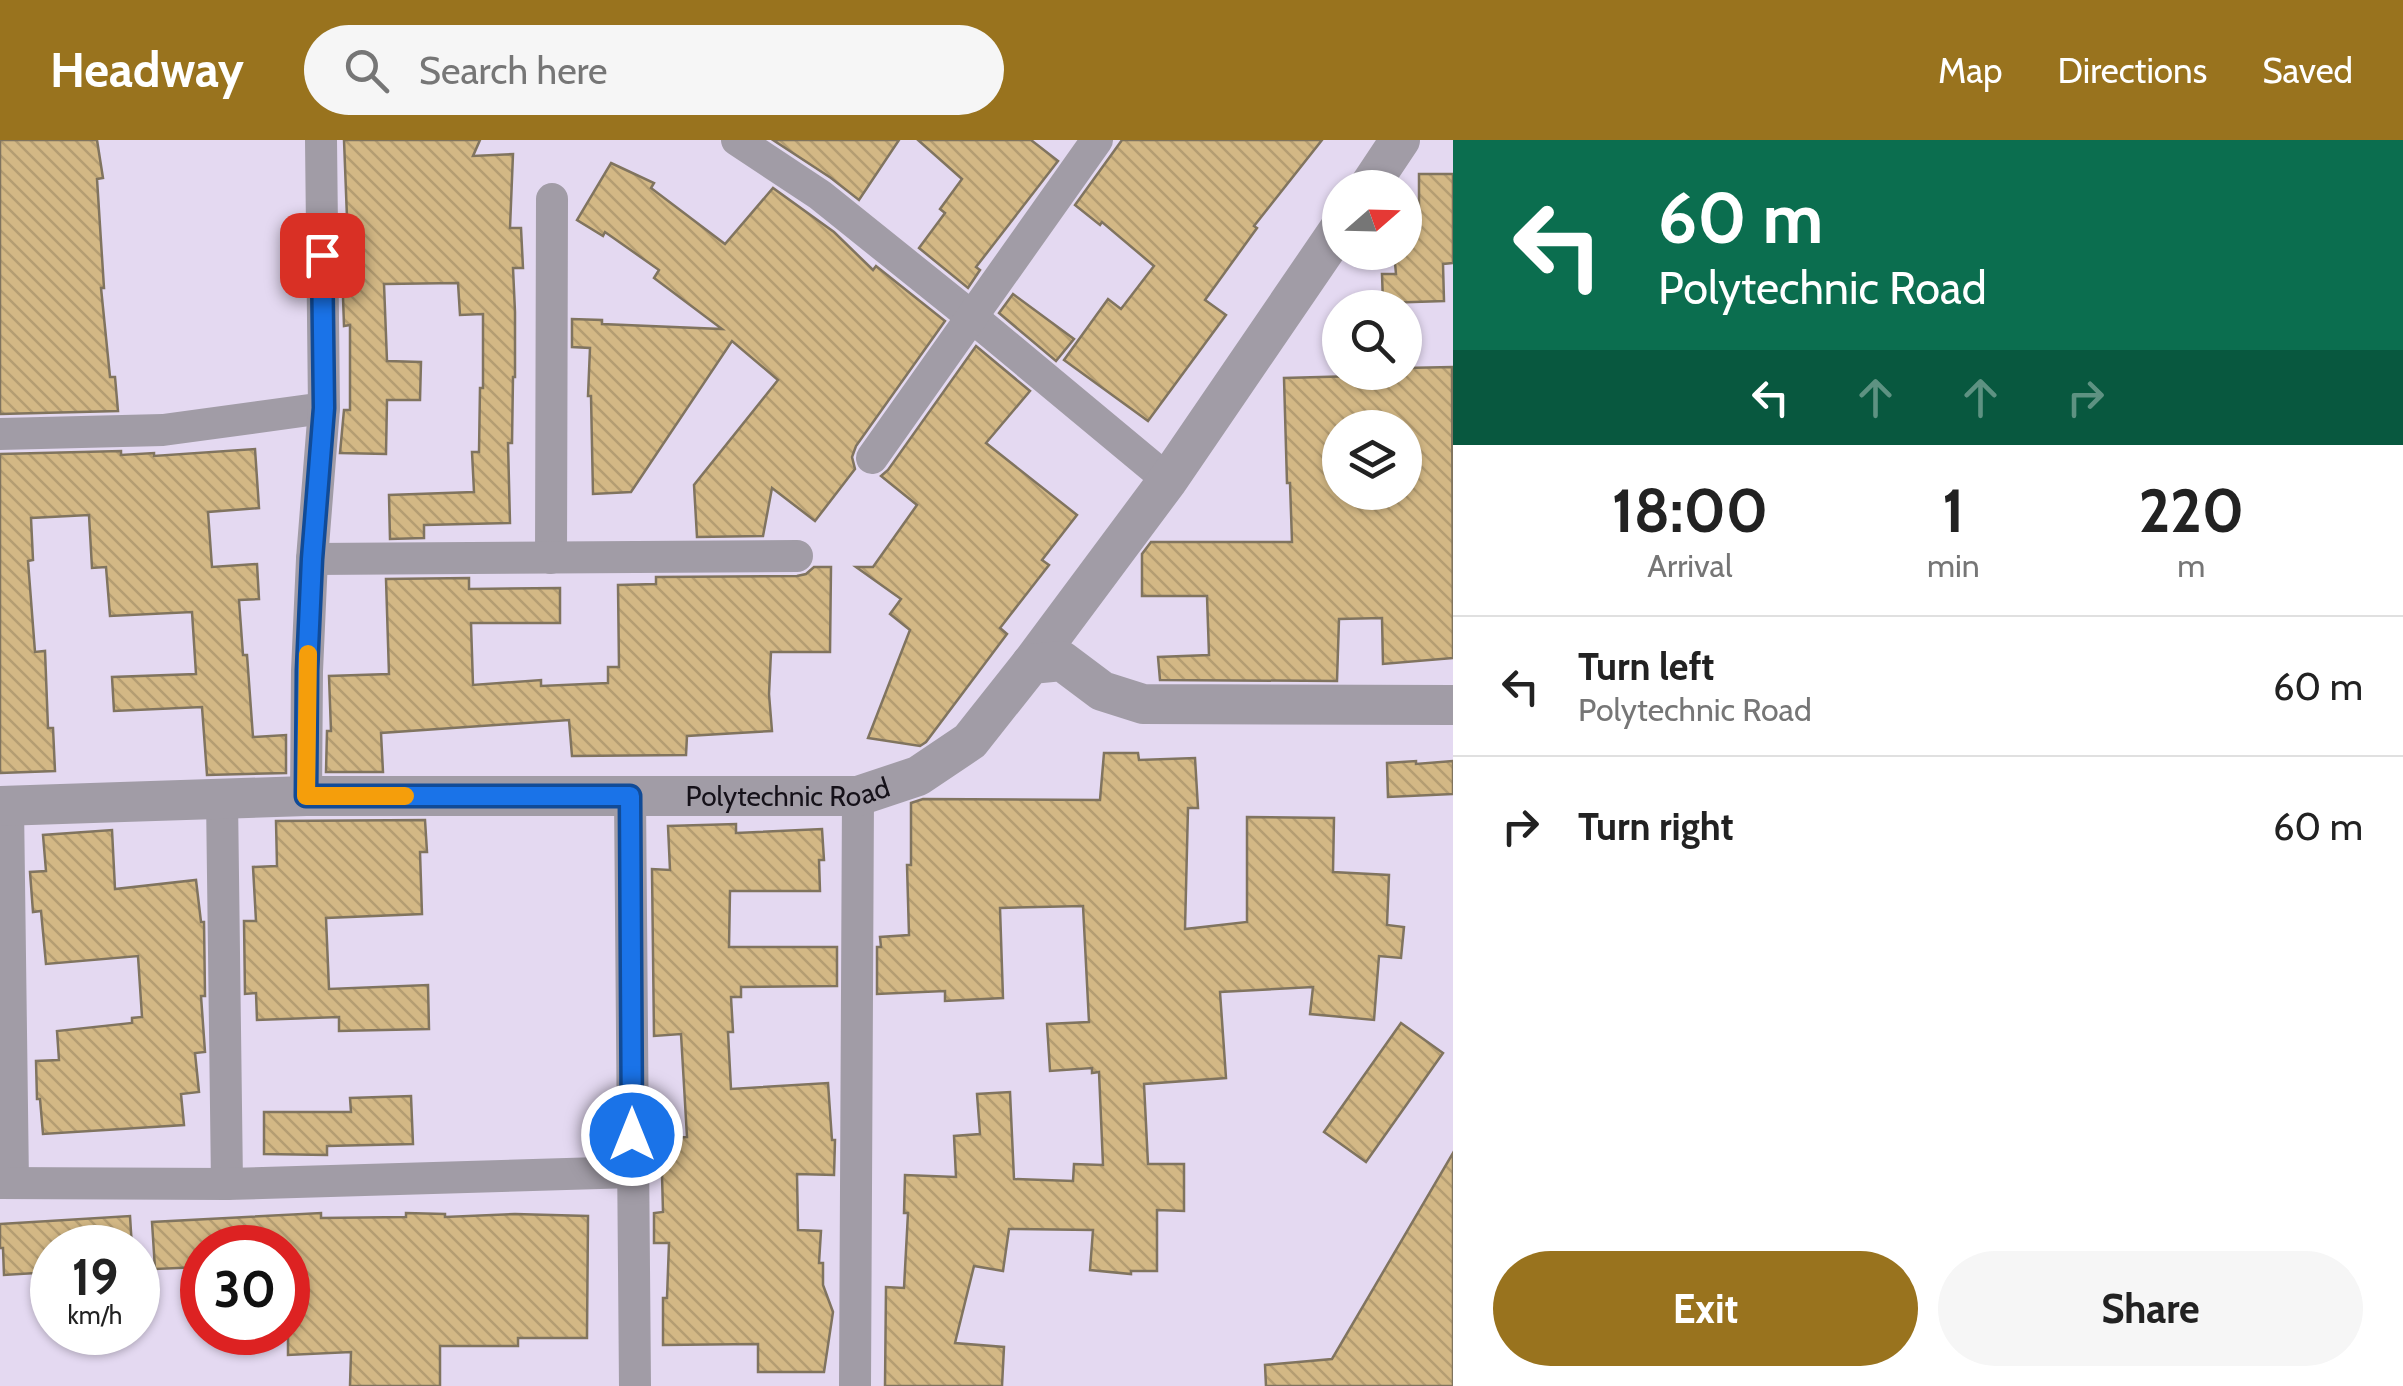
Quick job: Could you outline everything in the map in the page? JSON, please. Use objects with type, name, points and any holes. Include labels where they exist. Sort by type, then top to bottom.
[{"type":"street","points":[[306,796],[312,559],[324,408],[321,140]]},
{"type":"street","points":[[737,140],[820,195],[1168,480]]},
{"type":"street","points":[[872,458],[1097,140]]},
{"type":"street","points":[[1380,170],[1400,140]]},
{"type":"street","points":[[551,558],[552,198]]},
{"type":"street","name":"Polytechnic Road","points":[[4,806],[306,796],[858,796],[918,776],[970,740],[1031,664],[1168,480],[1322,254]]},
{"type":"street","points":[[0,434],[162,430],[324,408]]},
{"type":"street","points":[[312,559],[797,556]]},
{"type":"street","points":[[1031,664],[1062,661],[1102,691],[1143,704],[1453,705]]},
{"type":"street","points":[[630,796],[635,1386]]},
{"type":"street","points":[[856,1386],[858,796]]},
{"type":"street","points":[[222,798],[226,1184]]},
{"type":"street","points":[[4,806],[6,1184],[226,1184],[633,1172]]},
{"type":"building","points":[[0,140],[97,140],[103,178],[97,179],[101,288],[110,377],[115,377],[118,411],[0,414]]},
{"type":"building","points":[[344,140],[480,140],[473,156],[513,154],[510,228],[521,228],[523,268],[513,268],[515,377],[512,443],[508,443],[510,523],[424,525],[424,538],[390,539],[389,495],[474,492],[472,452],[479,452],[483,314],[460,315],[458,283],[384,284],[387,361],[421,362],[420,400],[387,400],[386,454],[340,453],[344,410],[350,410],[350,325],[344,326],[343,297],[347,293],[348,244]]},
{"type":"building","points":[[773,140],[899,140],[859,200]]},
{"type":"building","points":[[918,140],[1031,140],[1058,161],[976,267],[980,270],[968,288],[919,248],[945,213],[940,209],[962,179]]},
{"type":"building","points":[[1122,140],[1322,140],[1254,226],[1257,228],[1205,300],[1226,315],[1148,421],[1064,360],[1108,299],[1121,309],[1154,266],[1102,222],[1100,225],[1075,205]]},
{"type":"building","points":[[611,163],[654,183],[651,188],[725,244],[773,188],[834,232],[873,270],[876,266],[945,321],[856,446],[852,457],[855,469],[815,521],[772,488],[763,536],[697,537],[694,485],[778,380],[732,341],[631,492],[593,494],[590,348],[572,347],[572,319],[722,329],[654,278],[659,270],[605,232],[603,236],[577,220]]},
{"type":"building","points":[[1422,174],[1453,174],[1453,263],[1443,264],[1444,301],[1422,302],[1422,290],[1383,290],[1382,274],[1396,274],[1396,270],[1422,270]]},
{"type":"building","points":[[1013,294],[1074,339],[1056,361],[999,313]]},
{"type":"building","points":[[976,346],[1030,391],[986,443],[1077,515],[1042,560],[1049,565],[1000,628],[1007,634],[926,742],[920,746],[868,738],[910,630],[890,614],[901,599],[856,567],[873,567],[917,505],[881,476]]},
{"type":"building","points":[[1452,367],[1453,658],[1383,664],[1382,618],[1339,619],[1337,681],[1160,680],[1158,657],[1209,655],[1207,596],[1142,596],[1142,554],[1151,542],[1292,542],[1284,378],[1322,377],[1322,390],[1422,390],[1422,368]]},
{"type":"building","points":[[255,449],[259,508],[208,512],[212,567],[257,564],[259,599],[239,600],[253,737],[286,735],[286,773],[207,775],[202,707],[114,711],[112,677],[196,674],[192,612],[110,616],[106,567],[92,568],[89,515],[31,518],[33,560],[28,561],[35,652],[45,651],[48,728],[53,728],[55,771],[0,773],[0,454],[121,451],[121,455],[154,456]]},
{"type":"building","points":[[814,567],[831,567],[830,652],[771,652],[772,731],[687,736],[686,755],[572,756],[569,720],[381,733],[383,772],[326,772],[327,731],[331,731],[329,676],[389,674],[386,579],[469,578],[469,589],[560,588],[560,623],[471,623],[473,685],[541,680],[541,686],[608,683],[608,667],[619,667],[618,585],[656,584],[656,577],[797,576]]},
{"type":"building","points":[[1104,753],[1138,753],[1139,760],[1195,758],[1198,808],[1188,808],[1185,929],[1247,922],[1247,817],[1334,818],[1333,872],[1389,875],[1387,925],[1404,927],[1401,958],[1379,956],[1374,1020],[1310,1014],[1313,987],[1220,992],[1226,1078],[1144,1084],[1148,1164],[1184,1164],[1184,1211],[1157,1210],[1157,1271],[1131,1274],[1090,1270],[1093,1230],[1009,1229],[1003,1271],[974,1266],[955,1343],[1004,1347],[1002,1386],[885,1386],[886,1287],[904,1288],[908,1213],[904,1213],[905,1175],[956,1177],[954,1136],[980,1134],[977,1094],[1010,1092],[1014,1179],[1073,1181],[1074,1164],[1103,1165],[1099,1072],[1092,1073],[1092,1068],[1050,1071],[1047,1024],[1089,1022],[1083,906],[1000,908],[1003,998],[945,1001],[945,991],[877,994],[880,937],[909,935],[907,865],[911,865],[911,803],[923,799],[1100,800]]},
{"type":"building","points":[[1453,761],[1453,794],[1388,797],[1387,763]]},
{"type":"building","points":[[425,820],[427,852],[420,852],[422,914],[326,918],[329,989],[428,985],[429,1029],[339,1031],[339,1017],[257,1020],[256,993],[245,994],[244,921],[256,921],[253,867],[277,866],[276,821]]},
{"type":"building","points":[[736,824],[736,833],[822,829],[820,891],[730,891],[729,947],[837,947],[837,986],[741,987],[741,997],[731,997],[733,1032],[728,1032],[731,1089],[828,1083],[835,1140],[834,1175],[797,1174],[798,1230],[821,1231],[819,1263],[823,1263],[823,1285],[833,1312],[824,1372],[758,1372],[758,1344],[663,1345],[669,1243],[654,1243],[654,1213],[663,1212],[661,1138],[687,1137],[681,1034],[654,1036],[652,869],[670,870],[668,826]]},
{"type":"building","points":[[112,830],[115,889],[196,880],[204,922],[205,996],[201,996],[205,1052],[195,1053],[199,1092],[181,1094],[184,1125],[43,1134],[36,1061],[59,1060],[57,1031],[132,1023],[132,1018],[142,1017],[138,956],[46,964],[41,911],[33,912],[30,872],[46,871],[43,835]]},
{"type":"building","points":[[1401,1023],[1443,1053],[1366,1162],[1324,1132]]},
{"type":"building","points":[[411,1096],[413,1144],[327,1146],[327,1155],[264,1154],[264,1112],[351,1112],[350,1098]]},
{"type":"building","points":[[1453,1153],[1453,1386],[1266,1386],[1265,1365],[1332,1359]]},
{"type":"building","points":[[321,1213],[321,1218],[406,1217],[406,1213],[445,1217],[588,1216],[587,1338],[518,1338],[518,1346],[440,1346],[440,1386],[350,1386],[351,1352],[310,1354],[310,1225],[180,1225],[180,1268],[160,1269],[160,1225],[152,1222]]},
{"type":"building","points":[[130,1216],[131,1225],[30,1225],[30,1273],[4,1275],[0,1224]]},
{"type":"slow traffic","points":[[308,654],[306,796],[405,796]]},
{"type":"route","points":[[322,255],[324,408],[312,559],[306,796],[630,796],[632,1135]]}]
